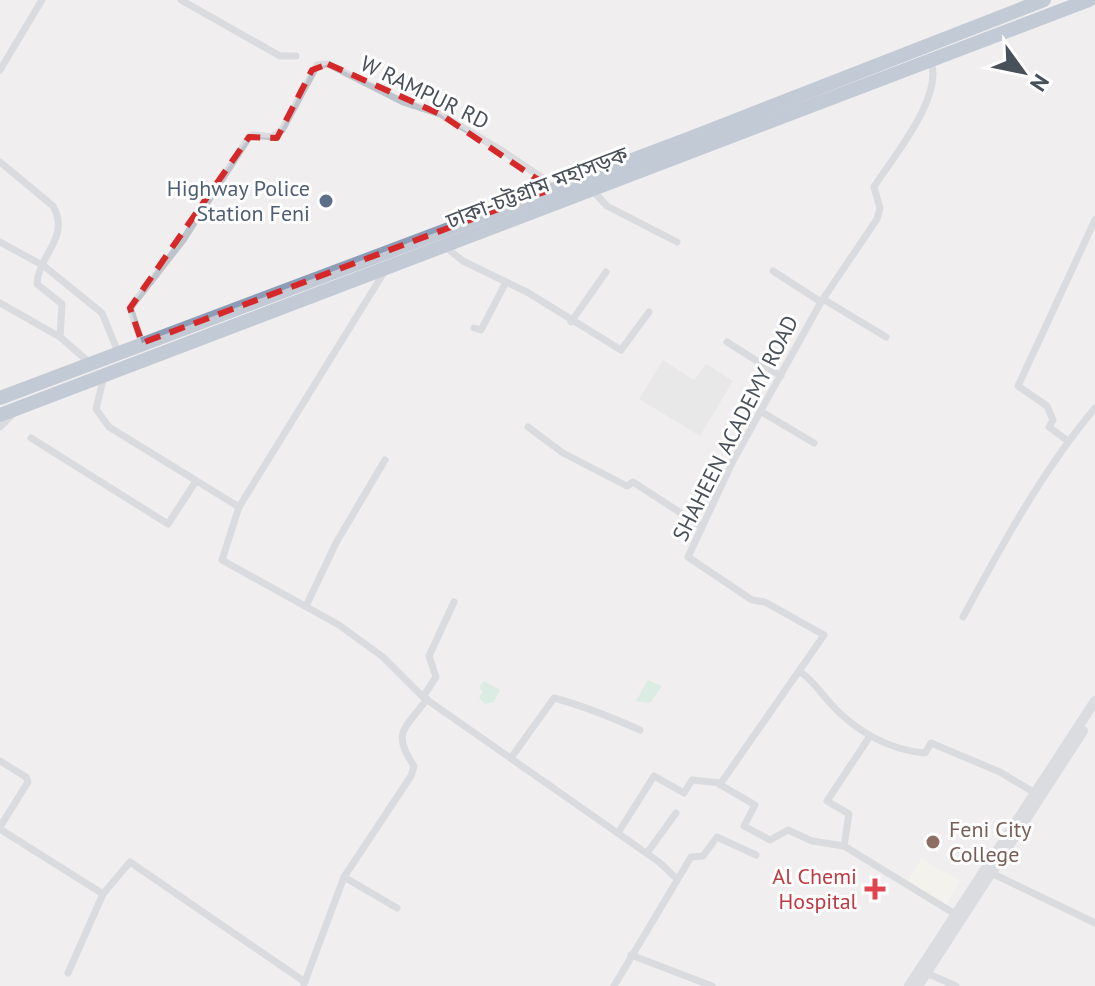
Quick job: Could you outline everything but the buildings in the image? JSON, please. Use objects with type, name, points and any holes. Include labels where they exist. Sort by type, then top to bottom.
[{"type":"highway","name":"ঢাকা-চট্টগ্রাম মহাসড়ক","points":[[0,415],[387,267],[440,239],[552,189],[1044,0]]},
{"type":"highway","name":"ঢাকা-চট্টগ্রাম মহাসড়ক","points":[[0,398],[142,343],[440,239],[592,190],[1089,0]]},
{"type":"main road","points":[[918,986],[922,971],[955,914],[989,872],[1035,793],[1095,701]]},
{"type":"main road","points":[[909,986],[1095,713]]},
{"type":"street","points":[[0,70],[42,0]]},
{"type":"street","points":[[181,0],[280,56],[296,56]]},
{"type":"street","name":"SHAHEEN ACADEMY ROAD","points":[[719,784],[824,633],[765,602],[752,600],[691,560],[689,554],[760,411],[822,301],[877,219],[880,208],[874,187],[930,98],[934,72],[930,60]]},
{"type":"street","name":"W RAMPUR RD","points":[[142,343],[130,308],[183,240],[249,137],[272,137],[282,130],[317,65],[328,64],[403,102],[440,114],[501,150],[544,179],[552,189]]},
{"type":"street","points":[[0,162],[53,206],[58,216],[55,242],[37,284],[62,304],[60,337]]},
{"type":"street","points":[[592,190],[601,203],[677,242]]},
{"type":"street","points":[[1068,441],[1049,427],[1053,420],[1047,406],[1018,386],[1094,224]]},
{"type":"street","points":[[440,239],[463,261],[506,282],[621,350],[649,312]]},
{"type":"street","points":[[0,242],[44,266],[102,313],[118,352]]},
{"type":"street","points":[[387,267],[239,507],[222,560],[307,604],[383,657],[425,698],[647,853],[676,878]]},
{"type":"street","points":[[773,271],[886,337]]},
{"type":"street","points":[[571,322],[606,272]]},
{"type":"street","points":[[474,328],[481,330],[506,282]]},
{"type":"street","points":[[0,303],[60,337],[91,364]]},
{"type":"street","points":[[727,342],[781,376]]},
{"type":"street","points":[[104,374],[96,397],[99,418],[125,438],[239,507]]},
{"type":"street","points":[[963,617],[1021,514],[1068,441],[1095,408]]},
{"type":"street","points":[[0,427],[18,409]]},
{"type":"street","points":[[760,411],[814,443]]},
{"type":"street","points":[[528,427],[563,453],[627,486],[633,482],[701,526]]},
{"type":"street","points":[[31,438],[168,524],[196,481]]},
{"type":"street","points":[[307,604],[336,543],[385,460]]},
{"type":"street","points":[[68,973],[103,894],[121,868],[133,863],[304,984],[344,877],[411,776],[414,766],[400,745],[401,735],[436,677],[429,662],[433,641],[454,602]]},
{"type":"street","points":[[799,671],[843,716],[870,736],[915,752],[925,753],[931,743],[1000,772],[1035,793]]},
{"type":"street","points":[[511,758],[554,698],[575,707],[590,707],[640,730]]},
{"type":"street","points":[[844,846],[849,814],[827,801],[870,736]]},
{"type":"street","points":[[0,761],[26,777],[28,782],[0,828],[103,894]]},
{"type":"street","points":[[618,833],[654,776],[684,793],[695,779],[719,784],[755,805],[744,826],[770,840],[788,830],[812,841],[844,846],[955,914]]},
{"type":"street","points":[[647,853],[676,813]]},
{"type":"street","points":[[614,986],[691,857],[703,856],[717,837],[756,855]]},
{"type":"street","points":[[989,872],[1095,923]]},
{"type":"street","points":[[344,877],[397,908]]},
{"type":"street","points":[[631,955],[712,986]]},
{"type":"street","points":[[922,971],[956,986]]},
{"type":"highlighted area","points":[[328,64],[440,114],[552,189],[142,343],[130,308],[249,137],[277,138],[312,70]]},
{"type":"shaded area","points":[[663,360],[694,380],[706,364],[733,381],[700,436],[639,399]]},
{"type":"shaded area","points":[[921,859],[960,881],[946,905],[907,883]]},
{"type":"green space","points":[[648,680],[662,686],[650,703],[636,701]]},
{"type":"green space","points":[[484,681],[500,690],[494,702],[485,704],[479,698],[483,692],[479,687]]},
{"type":"place","name":"Highway Police Station Feni","points":[[326,201]]},
{"type":"place","name":"Feni City College","points":[[933,842]]},
{"type":"place","name":"Al Chemi Hospital","points":[[875,889]]}]
